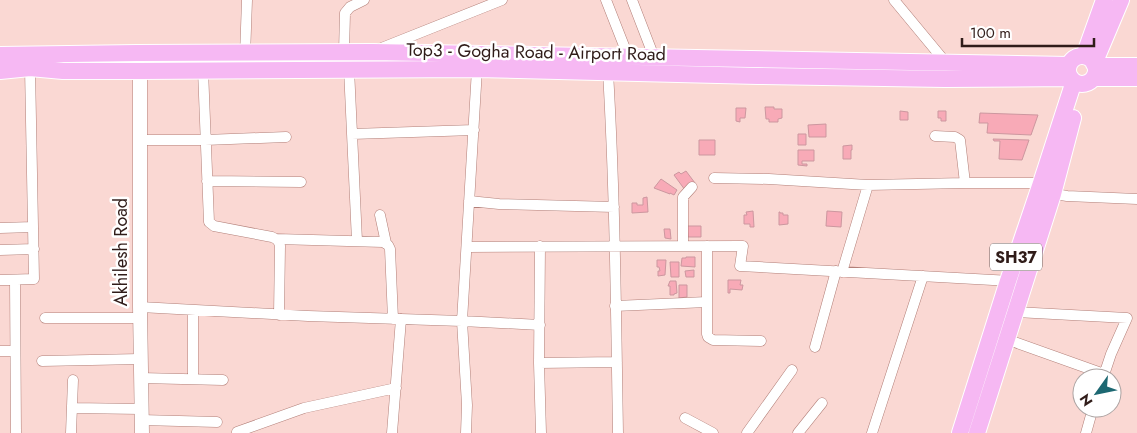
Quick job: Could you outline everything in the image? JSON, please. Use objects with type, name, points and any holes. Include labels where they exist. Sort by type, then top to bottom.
[{"type":"main road","name":"SH37","points":[[960,433],[1008,281],[1044,189],[1083,72],[1104,0]]},
{"type":"main road","name":"SH37","points":[[1083,72],[1121,0]]},
{"type":"main road","name":"Top3 - Gogha Road - Airport Road","points":[[0,55],[372,52],[628,56],[946,62],[1083,72]]},
{"type":"main road","name":"Top3 - Gogha Road - Airport Road","points":[[0,71],[30,68],[140,71],[477,68],[951,79],[1083,72],[1137,66]]},
{"type":"main road","points":[[1083,72],[1137,78]]},
{"type":"main road","name":"SH37","points":[[977,433],[1025,282],[1044,189]]},
{"type":"street","points":[[244,70],[247,0]]},
{"type":"street","points":[[344,52],[345,13],[350,7],[364,0]]},
{"type":"street","points":[[372,52],[502,0]]},
{"type":"street","points":[[606,0],[628,56]]},
{"type":"street","points":[[632,0],[654,57]]},
{"type":"street","points":[[894,0],[946,62],[951,79]]},
{"type":"street","points":[[0,280],[34,279],[30,68]]},
{"type":"street","points":[[466,433],[467,405],[462,321],[477,68]]},
{"type":"street","points":[[203,70],[208,218],[211,224],[277,239],[386,243]]},
{"type":"street","points":[[349,70],[357,241]]},
{"type":"street","name":"Akhilesh Road","points":[[140,71],[141,421]]},
{"type":"street","points":[[608,72],[616,246],[615,306],[618,433]]},
{"type":"street","points":[[352,134],[474,130]]},
{"type":"street","points":[[935,136],[955,137],[960,140],[965,183]]},
{"type":"street","points":[[140,140],[286,137]]},
{"type":"street","points":[[714,178],[769,178],[868,185],[965,183],[1044,189],[1067,196],[1137,199]]},
{"type":"street","points":[[207,181],[301,182]]},
{"type":"street","points":[[815,347],[868,185]]},
{"type":"street","points":[[684,246],[683,197],[692,187]]},
{"type":"street","points":[[469,201],[499,204],[614,207]]},
{"type":"street","points":[[380,215],[386,243],[390,249],[397,319],[396,388],[392,433]]},
{"type":"street","points":[[0,228],[33,226]]},
{"type":"street","points":[[277,239],[280,242],[279,315]]},
{"type":"street","points":[[540,246],[539,363],[541,433]]},
{"type":"street","points":[[707,246],[707,334],[710,339],[761,341]]},
{"type":"street","points":[[467,247],[743,246],[740,266],[1025,282]]},
{"type":"street","points":[[0,250],[34,249]]},
{"type":"street","points":[[872,433],[923,276]]},
{"type":"street","points":[[14,280],[16,433]]},
{"type":"street","points":[[615,306],[707,302]]},
{"type":"street","points":[[193,310],[193,380]]},
{"type":"street","points":[[45,318],[193,310],[540,325]]},
{"type":"street","points":[[1015,312],[1132,318],[1110,354],[1106,368]]},
{"type":"street","points":[[1006,339],[1083,368]]},
{"type":"street","points":[[0,352],[15,351]]},
{"type":"street","points":[[42,361],[140,359]]},
{"type":"street","points":[[539,363],[617,362]]},
{"type":"street","points":[[747,433],[792,370]]},
{"type":"street","points":[[141,378],[223,380]]},
{"type":"street","points":[[71,433],[73,380]]},
{"type":"street","points":[[237,432],[304,408],[396,388]]},
{"type":"street","points":[[798,433],[822,403]]},
{"type":"street","points":[[72,408],[141,421],[217,422]]},
{"type":"street","points":[[685,418],[713,433]]},
{"type":"street","points":[[1086,433],[1091,418]]},
{"type":"building","points":[[765,107],[782,109],[782,118],[778,119],[778,122],[769,122],[769,119],[766,119]]},
{"type":"building","points":[[736,108],[746,108],[745,118],[740,118],[740,122],[736,121]]},
{"type":"building","points":[[900,111],[908,112],[908,120],[900,120]]},
{"type":"building","points":[[938,111],[946,111],[946,121],[941,121],[941,118],[938,118]]},
{"type":"building","points":[[980,113],[1038,115],[1031,135],[987,133],[988,123],[979,123]]},
{"type":"building","points":[[826,124],[826,137],[809,137],[808,125]]},
{"type":"building","points":[[798,134],[806,134],[806,145],[798,145]]},
{"type":"building","points":[[993,139],[1029,140],[1022,160],[999,159],[1000,141],[994,141]]},
{"type":"building","points":[[699,140],[715,140],[715,155],[699,155]]},
{"type":"building","points":[[852,145],[851,159],[843,159],[843,146]]},
{"type":"building","points":[[798,150],[814,150],[814,161],[802,161],[802,164],[807,164],[807,166],[798,165]]},
{"type":"building","points":[[686,171],[695,183],[685,190],[674,175]]},
{"type":"building","points":[[661,179],[677,190],[674,195],[654,188]]},
{"type":"building","points":[[647,197],[648,212],[632,213],[632,203],[643,205],[643,198]]},
{"type":"building","points":[[753,211],[754,227],[750,227],[750,224],[744,224],[744,215],[747,215],[746,212]]},
{"type":"building","points":[[827,211],[842,212],[841,227],[826,226]]},
{"type":"building","points":[[779,212],[783,213],[783,215],[788,215],[788,224],[779,225]]},
{"type":"building","points":[[687,226],[701,226],[701,237],[688,237]]},
{"type":"building","points":[[664,229],[670,229],[671,239],[665,238]]},
{"type":"building","points":[[695,257],[695,267],[681,266],[682,258]]},
{"type":"building","points":[[657,260],[666,260],[665,275],[658,276],[658,271],[660,271],[659,267],[657,267]]},
{"type":"building","points":[[670,262],[679,262],[679,277],[671,277]]},
{"type":"building","points":[[694,270],[694,277],[686,277],[685,271]]},
{"type":"building","points":[[728,280],[741,280],[742,290],[730,289],[730,293],[728,293]]},
{"type":"building","points":[[670,281],[676,281],[677,293],[674,295],[670,295],[670,286],[668,286]]},
{"type":"building","points":[[679,285],[687,285],[687,297],[679,298]]}]
